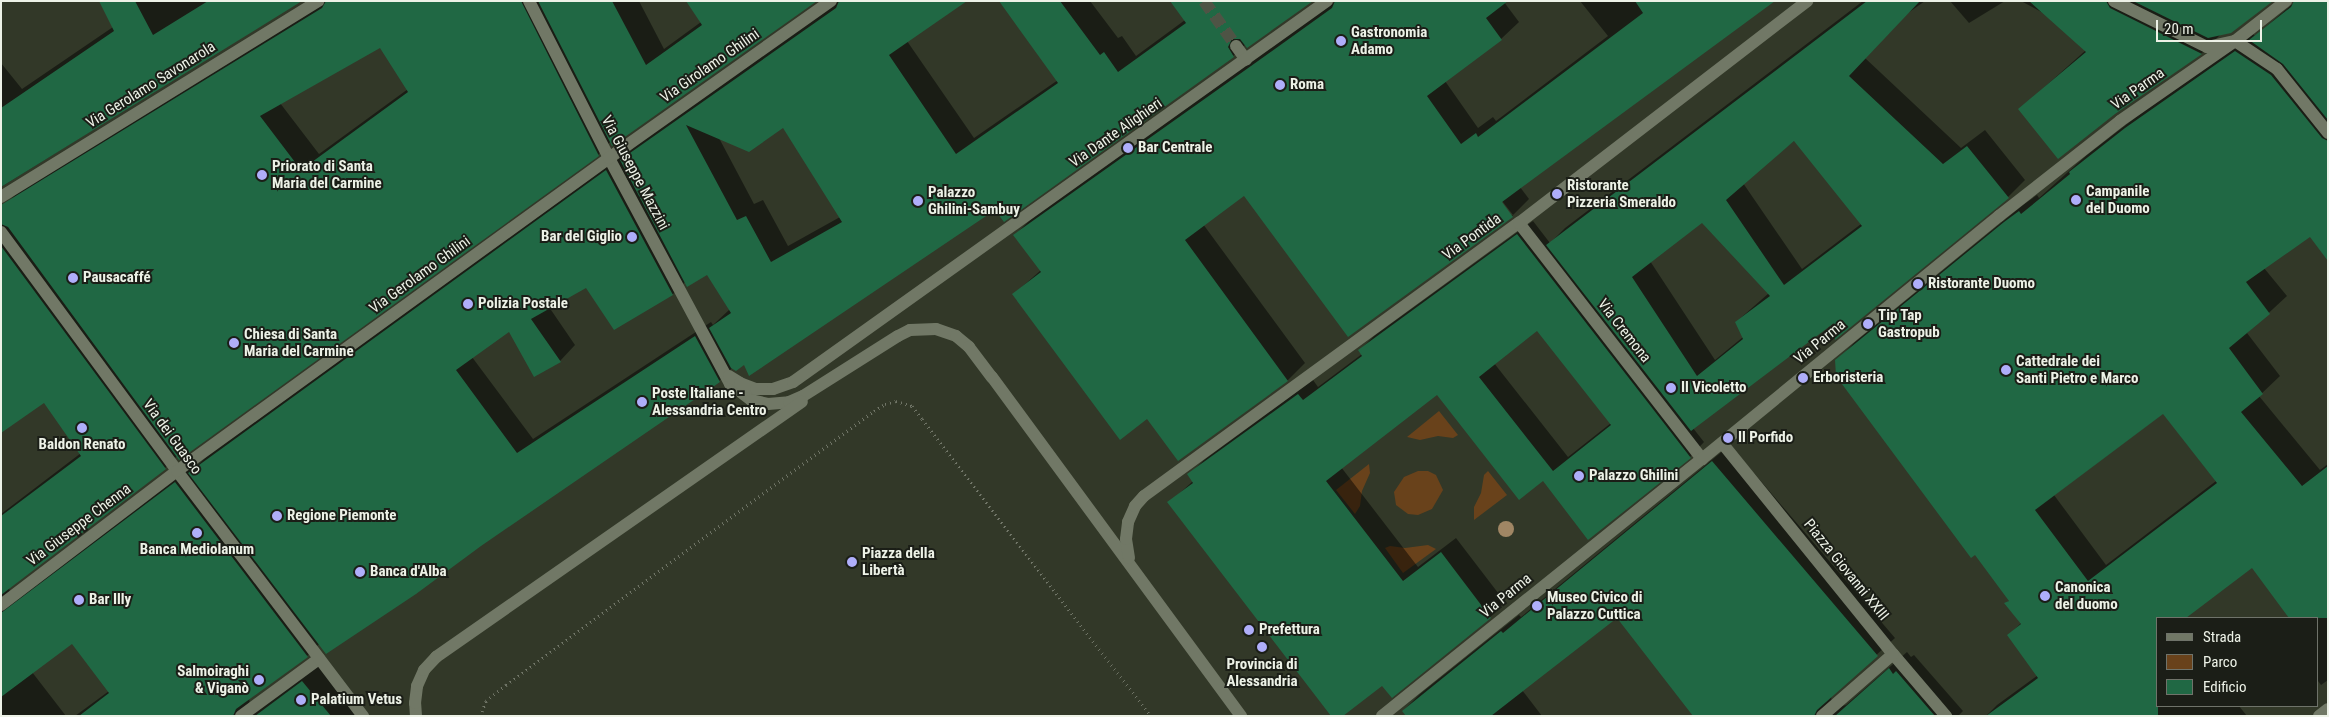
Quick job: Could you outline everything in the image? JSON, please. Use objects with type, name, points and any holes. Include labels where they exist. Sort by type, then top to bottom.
[{"type":"street","name":"Via Gerolamo Savonarola","points":[[1,197],[318,1]]},
{"type":"street","name":"Via Giuseppe Mazzini","points":[[529,1],[609,158],[730,384],[751,400],[772,404],[797,399],[894,338]]},
{"type":"street","name":"Via Girolamo Ghilini","points":[[609,158],[831,1]]},
{"type":"street","name":"Via Dante Alighieri","points":[[790,384],[1327,1]]},
{"type":"street","name":"Via Pontida","points":[[1134,568],[1127,552],[1126,530],[1135,506],[1151,491],[1519,223],[1807,1]]},
{"type":"street","points":[[2114,1],[2207,47],[2234,41],[2277,69],[2328,133]]},
{"type":"street","name":"Via Parma","points":[[1382,716],[1702,460],[1999,216],[2120,121],[2234,41],[2286,1]]},
{"type":"street","points":[[1236,46],[1246,60]]},
{"type":"street","name":"Via Gerolamo Ghilini","points":[[177,471],[609,158]]},
{"type":"street","name":"Via Cremona","points":[[1519,223],[1702,460]]},
{"type":"street","name":"Via dei Guasco","points":[[1,232],[177,471],[319,658]]},
{"type":"street","points":[[416,716],[415,698],[417,686],[424,670],[436,657],[894,338],[910,330],[927,328],[944,330],[963,341],[1241,714]]},
{"type":"street","name":"Via Giuseppe Mazzini","points":[[715,358],[729,376],[747,386],[769,390],[790,384]]},
{"type":"street","name":"Piazza Giovanni XXIII","points":[[1722,443],[1893,654],[1946,716]]},
{"type":"street","name":"Via Giuseppe Chenna","points":[[1,605],[177,471]]},
{"type":"street","points":[[1822,716],[1893,654]]},
{"type":"street","points":[[241,716],[319,658],[363,716]]},
{"type":"street","points":[[2319,716],[2328,710]]},
{"type":"path","points":[[480,716],[486,701],[506,685],[874,411],[885,404],[896,401],[907,403],[919,415],[1151,716]]},
{"type":"green space","points":[[1439,411],[1458,435],[1453,438],[1438,436],[1420,440],[1407,437]]},
{"type":"green space","points":[[1369,464],[1370,473],[1362,491],[1360,506],[1355,514],[1336,490]]},
{"type":"green space","points":[[1418,471],[1428,471],[1436,475],[1443,490],[1432,509],[1418,515],[1408,514],[1396,505],[1394,492],[1404,477]]},
{"type":"green space","points":[[1488,471],[1507,495],[1474,520],[1474,507],[1481,493],[1484,475]]},
{"type":"green space","points":[[1428,545],[1436,549],[1403,573],[1385,548],[1390,546],[1405,548]]},
{"type":"building","points":[[99,1],[135,1],[153,35],[208,1],[302,1],[1,187],[1,108],[114,31]]},
{"type":"building","points":[[326,1],[521,1],[599,156],[179,460],[8,227],[1,224],[1,205],[322,8]],"holes":[[[380,48],[408,92],[301,170],[260,116]]]},
{"type":"building","points":[[538,1],[612,1],[646,65],[702,25],[686,1],[817,1],[612,146]]},
{"type":"building","points":[[839,1],[967,1],[889,55],[956,154],[1058,83],[999,1],[1060,1],[1100,55],[1104,52],[1118,72],[1186,23],[1170,1],[1313,1],[1247,48],[1240,39],[1232,39],[1228,47],[1234,57],[1004,222],[995,210],[749,376],[744,365],[736,371],[731,368],[709,328],[731,313],[707,275],[687,287],[620,160],[836,8]],"holes":[[[686,125],[749,152],[783,128],[842,222],[771,262],[746,216],[737,220]]]},
{"type":"building","points":[[1335,1],[1508,1],[1486,18],[1502,40],[1427,96],[1461,144],[1476,133],[1478,137],[1643,13],[1635,1],[1775,1],[1502,202],[1513,217],[1348,337],[1244,196],[1185,240],[1288,381],[1178,461],[1147,419],[1120,440],[1012,294],[1041,272],[1013,235],[1332,8]]},
{"type":"building","points":[[1867,1],[1920,1],[1849,76],[1943,164],[1967,146],[2009,198],[1835,340],[1834,323],[1691,431],[1546,245]],"holes":[[[1794,141],[1862,226],[1784,285],[1726,200]],[[1702,223],[1770,296],[1735,322],[1743,339],[1697,376],[1632,277]]]},
{"type":"building","points":[[2029,1],[2106,1],[2110,8],[2202,54],[2115,114],[2058,159],[2018,109],[2086,52]]},
{"type":"building","points":[[2133,1],[2273,1],[2231,33],[2208,38]]},
{"type":"building","points":[[2294,1],[2328,1],[2328,120],[2283,64],[2249,40],[2291,7]]},
{"type":"building","points":[[2235,51],[2271,75],[2322,138],[2328,141],[2328,261],[2310,237],[2246,282],[2270,314],[2229,348],[2263,394],[2241,412],[2302,486],[2328,466],[2328,618],[2288,617],[2252,568],[2187,617],[2156,617],[2156,707],[2158,707],[2158,716],[1986,716],[2038,678],[2007,635],[2021,624],[2004,603],[2009,601],[1975,555],[1971,558],[1836,376],[1835,360],[2004,222],[2019,211],[2021,214],[2070,174],[2069,172],[2125,128]],"holes":[[[2163,414],[2217,483],[2088,581],[2035,510]]]},
{"type":"building","points":[[606,170],[673,295],[614,330],[586,288],[531,319],[561,362],[534,377],[509,332],[456,370],[517,453],[695,336],[720,382],[481,546],[416,594],[326,654],[188,473]]},
{"type":"building","name":"Palazzo Ghilini","points":[[1517,234],[1691,458],[1588,540],[1543,481],[1519,500],[1437,395],[1326,481],[1403,581],[1441,552],[1491,618],[1392,698],[1382,686],[1343,716],[1331,716],[1167,502],[1193,483],[1187,474],[1298,394],[1303,400],[1362,356],[1358,350]],"holes":[[[1537,331],[1611,425],[1553,471],[1479,377]]]},
{"type":"building","points":[[1,246],[166,469],[1,595],[1,516],[81,456],[44,403],[1,433]]},
{"type":"building","points":[[1712,461],[1878,656],[1817,710],[1814,716],[1693,716],[1617,618],[1491,716],[1406,716],[1402,711],[1501,631],[1503,633]]},
{"type":"building","points":[[175,482],[308,657],[236,709],[233,716],[79,716],[109,693],[72,644],[1,697],[1,613]]},
{"type":"building","points":[[1889,668],[1893,674],[1896,671],[1935,716],[1835,716]]},
{"type":"building","name":"Palatium Vetus","points":[[302,681],[331,716],[255,716]]},
{"type":"tunnel","points":[[1204,1],[1236,46]]},
{"type":"place","name":"Gastronomia Adamo","points":[[1341,41]]},
{"type":"place","name":"Roma","points":[[1280,85]]},
{"type":"place","name":"Bar Centrale","points":[[1128,148]]},
{"type":"place","name":"Priorato di Santa Maria del Carmine","points":[[262,175]]},
{"type":"place","name":"Ristorante Pizzeria Smeraldo","points":[[1557,194]]},
{"type":"place","name":"Campanile del Duomo","points":[[2076,200]]},
{"type":"place","name":"Palazzo Ghilini-Sambuy","points":[[918,201]]},
{"type":"place","name":"Bar del Giglio","points":[[632,237]]},
{"type":"place","name":"Pausacaffé","points":[[73,278]]},
{"type":"place","name":"Ristorante Duomo","points":[[1918,284]]},
{"type":"place","name":"Polizia Postale","points":[[468,304]]},
{"type":"place","name":"Tip Tap Gastropub","points":[[1868,324]]},
{"type":"place","name":"Chiesa di Santa Maria del Carmine","points":[[234,343]]},
{"type":"place","name":"Cattedrale dei Santi Pietro e Marco","points":[[2006,370]]},
{"type":"place","name":"Erboristeria","points":[[1803,378]]},
{"type":"place","name":"Il Vicoletto","points":[[1671,388]]},
{"type":"place","name":"Poste Italiane - Alessandria Centro","points":[[642,402]]},
{"type":"place","name":"Baldon Renato","points":[[82,428]]},
{"type":"place","name":"Il Porfido","points":[[1728,438]]},
{"type":"place","name":"Palazzo Ghilini","points":[[1579,476]]},
{"type":"place","name":"Regione Piemonte","points":[[277,516]]},
{"type":"place","name":"Banca Mediolanum","points":[[197,533]]},
{"type":"place","name":"Piazza della Libertà","points":[[852,562]]},
{"type":"place","name":"Banca d'Alba","points":[[360,572]]},
{"type":"place","name":"Canonica del duomo","points":[[2045,596]]},
{"type":"place","name":"Bar Illy","points":[[79,600]]},
{"type":"place","name":"Museo Civico di Palazzo Cuttica","points":[[1537,606]]},
{"type":"place","name":"Prefettura","points":[[1249,630]]},
{"type":"place","name":"Provincia di Alessandria","points":[[1262,647]]},
{"type":"place","name":"Salmoiraghi & Viganò","points":[[259,680]]},
{"type":"place","name":"Palatium Vetus","points":[[301,700]]}]
